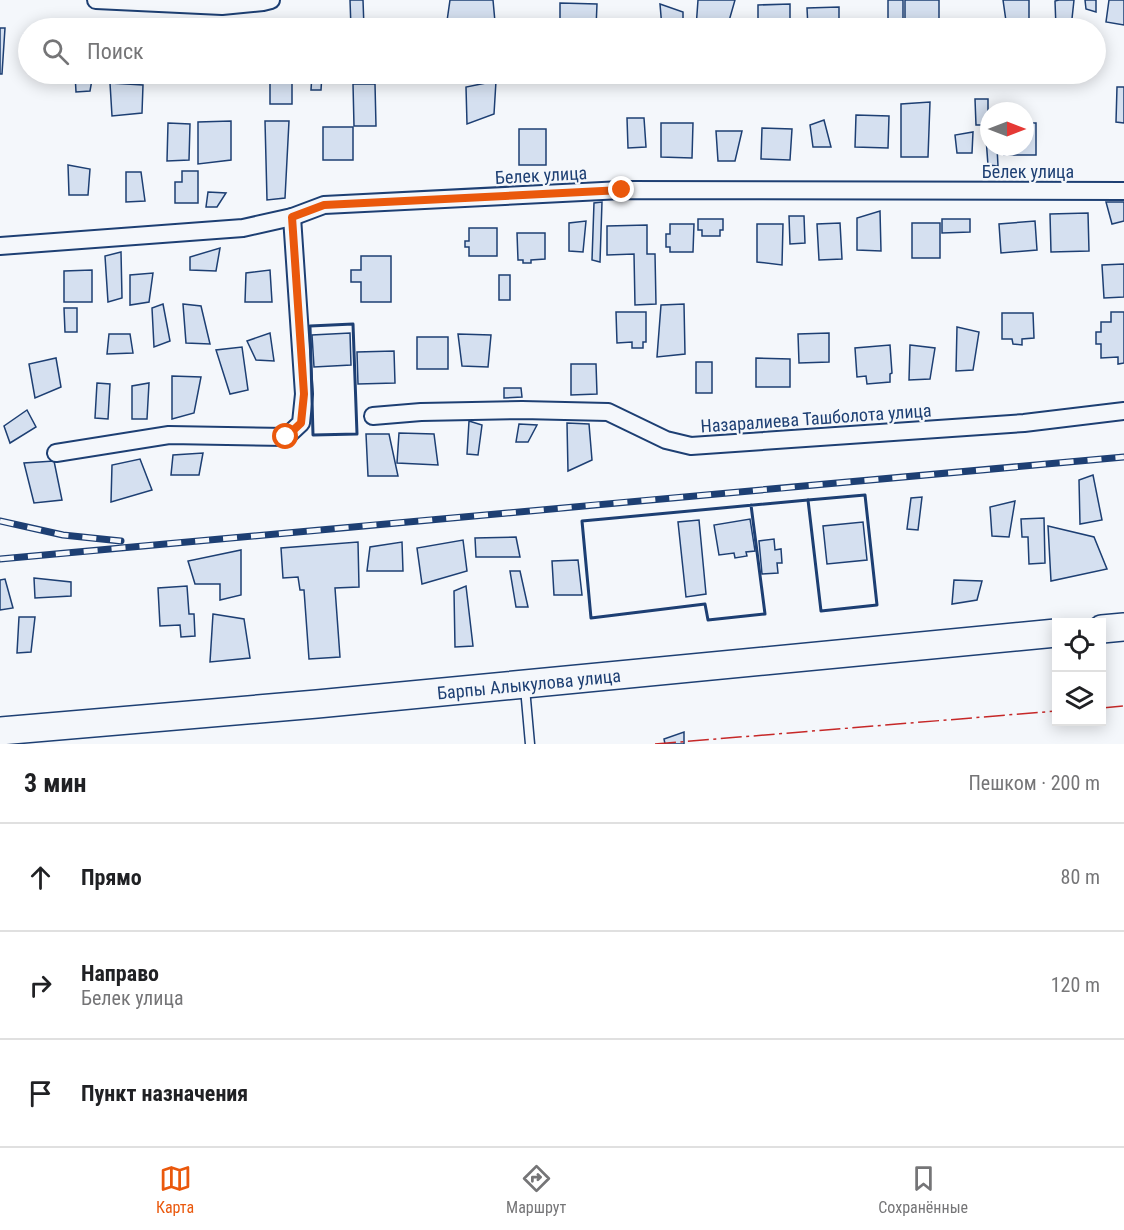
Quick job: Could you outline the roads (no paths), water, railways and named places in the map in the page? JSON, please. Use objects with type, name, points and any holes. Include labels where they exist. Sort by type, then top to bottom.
[{"type":"main road","points":[[1106,629],[1124,627]]},
{"type":"main road","name":"Барпы Алыкулова улица","points":[[0,731],[1052,633]]},
{"type":"street","points":[[96,0],[222,6],[264,3],[271,0]]},
{"type":"street","name":"Белек улица","points":[[0,246],[243,228],[292,217],[324,205],[622,190],[1124,191]]},
{"type":"street","points":[[56,453],[169,435],[286,437],[301,423],[304,394],[292,217]]},
{"type":"street","name":"Назаралиева Ташболота улица","points":[[373,416],[421,412],[522,410],[608,412],[666,440],[692,446],[1024,423],[1124,411]]},
{"type":"lane","points":[[525,684],[530,744]]},
{"type":"railway","points":[[0,559],[1124,457]]},
{"type":"railway","points":[[0,521],[63,535],[121,541]]}]
